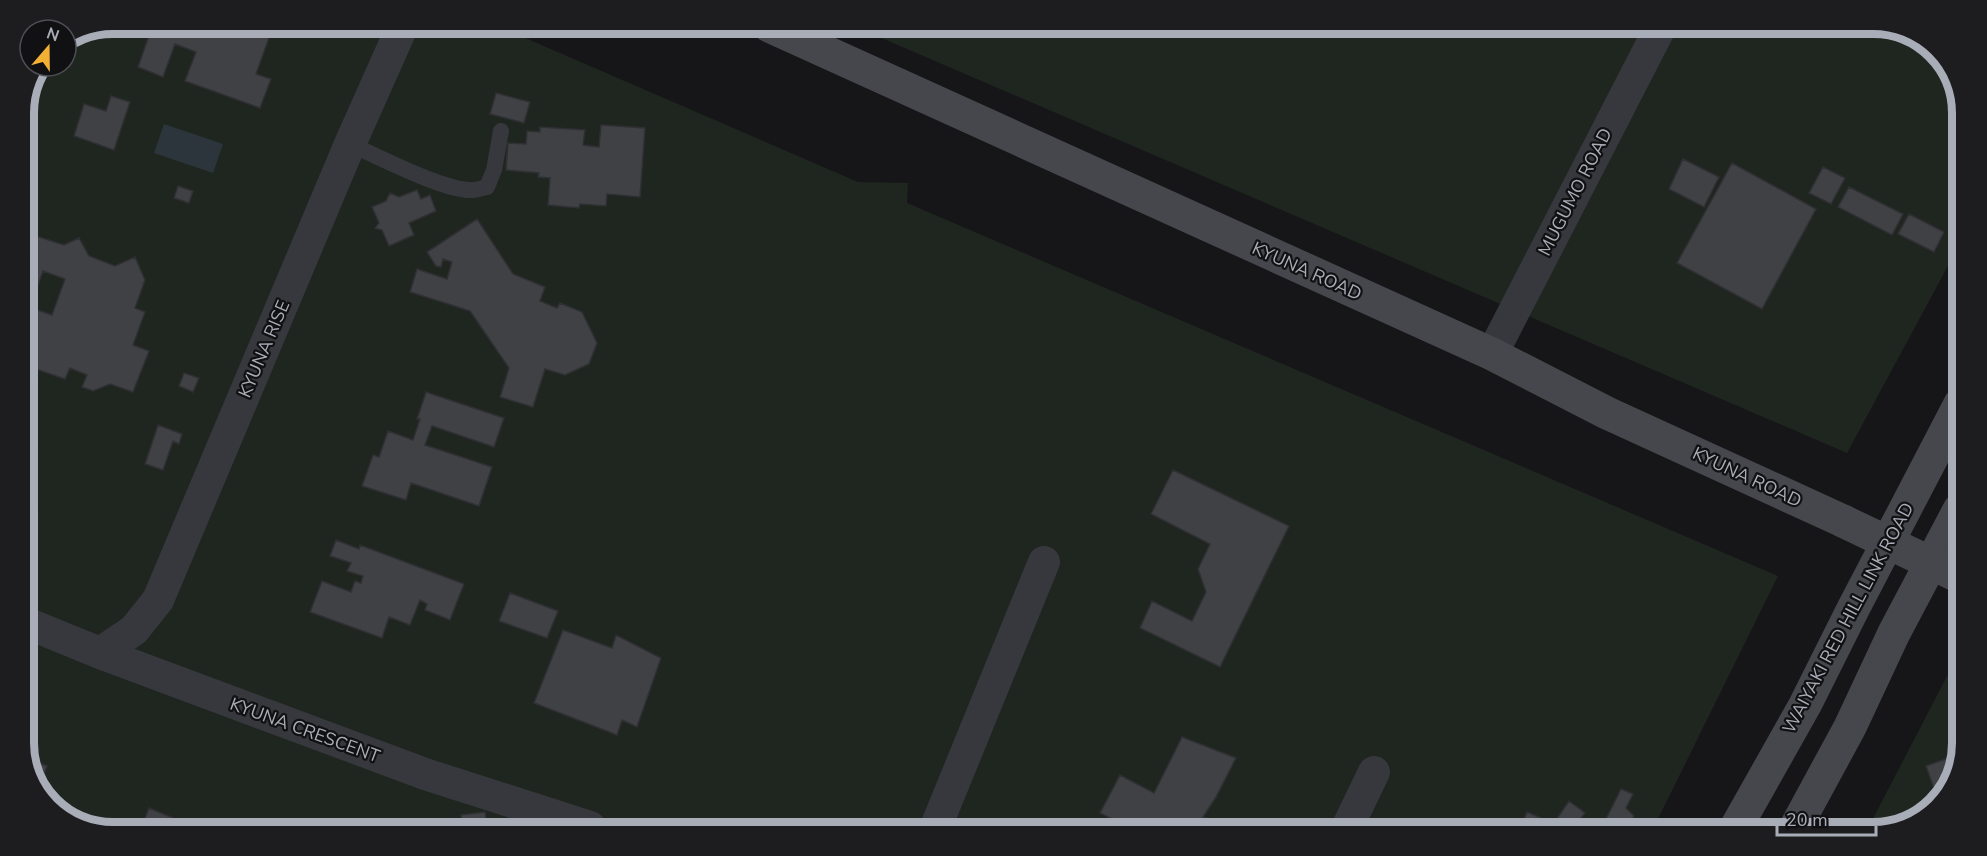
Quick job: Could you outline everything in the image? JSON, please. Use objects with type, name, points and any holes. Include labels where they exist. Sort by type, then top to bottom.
[{"type":"main road","name":"KYUNA ROAD","points":[[787,34],[1492,354],[1607,412],[1952,573]]},
{"type":"main road","name":"WAIYAKI RED HILL LINK ROAD","points":[[1739,822],[1805,705],[1952,419]]},
{"type":"main road","points":[[1798,822],[1850,727],[1894,633],[1952,523]]},
{"type":"street","name":"KYUNA RISE","points":[[100,653],[134,630],[158,600],[350,144],[399,34]]},
{"type":"street","name":"MUGUMO ROAD","points":[[1492,354],[1657,34]]},
{"type":"street","points":[[937,822],[1044,562]]},
{"type":"street","name":"KYUNA CRESCENT","points":[[35,626],[100,653],[425,774],[568,822]]},
{"type":"street","points":[[1350,822],[1374,772]]},
{"type":"lane","points":[[350,144],[434,181],[460,189],[473,190],[487,187],[494,170],[501,131]]},
{"type":"shaded area","points":[[113,34],[516,34],[858,182],[908,183],[907,203],[1778,576],[1656,822],[113,822],[83,816],[65,805],[48,787],[39,768],[35,748],[35,108],[43,78],[78,78],[78,43]]},
{"type":"shaded area","points":[[872,34],[1874,34],[1904,40],[1933,61],[1944,78],[1951,98],[1952,259],[1847,453]]},
{"type":"shaded area","points":[[164,124],[223,144],[213,173],[154,153]]},
{"type":"shaded area","points":[[1952,667],[1952,743],[1947,773],[1933,795],[1918,808],[1889,820],[1871,822]]},
{"type":"building","points":[[150,34],[270,35],[256,74],[271,79],[260,108],[185,81],[196,52],[175,44],[163,77],[138,67]]},
{"type":"building","points":[[496,93],[530,102],[524,123],[490,114]]},
{"type":"building","points":[[111,96],[130,102],[114,150],[74,136],[84,104],[106,111]]},
{"type":"building","points":[[601,125],[645,128],[640,197],[607,194],[606,206],[580,204],[579,208],[548,205],[550,178],[538,177],[539,173],[506,170],[508,143],[526,144],[527,131],[540,132],[540,127],[585,130],[583,145],[599,147]]},
{"type":"building","points":[[1683,159],[1719,177],[1704,207],[1669,189]]},
{"type":"building","points":[[1732,163],[1816,209],[1762,309],[1677,263]]},
{"type":"building","points":[[1823,167],[1845,178],[1831,204],[1809,193]]},
{"type":"building","points":[[178,186],[193,191],[189,203],[174,198]]},
{"type":"building","points":[[1849,187],[1903,214],[1892,235],[1838,207]]},
{"type":"building","points":[[417,190],[421,199],[430,195],[436,211],[409,223],[414,235],[389,246],[382,230],[375,228],[379,223],[372,207],[386,201],[390,193],[399,197]]},
{"type":"building","points":[[1909,214],[1944,232],[1934,252],[1898,234]]},
{"type":"building","points":[[477,219],[513,274],[545,287],[540,301],[557,308],[560,303],[582,312],[597,343],[589,364],[565,375],[545,369],[533,407],[500,397],[509,368],[470,311],[410,292],[417,269],[447,279],[452,262],[443,259],[441,267],[436,266],[427,252]]},
{"type":"building","points":[[36,236],[64,245],[79,238],[89,256],[115,266],[135,257],[145,280],[135,308],[145,312],[133,345],[149,351],[133,392],[110,384],[93,391],[82,387],[87,375],[70,368],[65,379],[35,369],[35,309],[52,315],[65,279],[43,271],[37,288],[35,287]]},
{"type":"building","points":[[184,373],[199,378],[193,392],[179,386]]},
{"type":"building","points":[[426,392],[504,418],[494,447],[432,426],[425,445],[492,467],[479,506],[411,483],[406,500],[362,486],[373,455],[379,457],[388,431],[413,440]]},
{"type":"building","points":[[158,425],[182,434],[179,444],[173,441],[163,470],[145,464]]},
{"type":"building","points":[[1173,470],[1289,526],[1220,667],[1140,628],[1152,601],[1192,621],[1206,592],[1198,569],[1210,544],[1151,514]]},
{"type":"building","points":[[336,540],[359,549],[360,545],[464,584],[450,620],[425,610],[427,604],[420,600],[410,625],[389,617],[382,638],[310,612],[322,581],[351,592],[355,581],[361,583],[363,576],[347,571],[351,563],[330,556]]},
{"type":"building","points":[[510,593],[558,611],[547,638],[499,621]]},
{"type":"building","points":[[563,630],[612,648],[616,635],[661,658],[637,727],[622,720],[617,735],[534,703]]},
{"type":"building","points":[[1182,737],[1236,758],[1203,817],[1218,822],[1118,822],[1100,813],[1120,775],[1154,793]]},
{"type":"building","points":[[1951,757],[1947,773],[1935,792],[1926,766]]},
{"type":"building","points":[[37,762],[47,766],[43,777]]},
{"type":"building","points":[[1621,789],[1633,794],[1626,808],[1634,816],[1631,822],[1604,822]]},
{"type":"building","points":[[1569,801],[1585,813],[1578,822],[1556,820]]},
{"type":"building","points":[[149,808],[173,818],[172,822],[144,822]]},
{"type":"building","points":[[485,812],[486,822],[462,822],[461,815]]},
{"type":"building","points":[[1527,812],[1550,822],[1523,822]]}]
